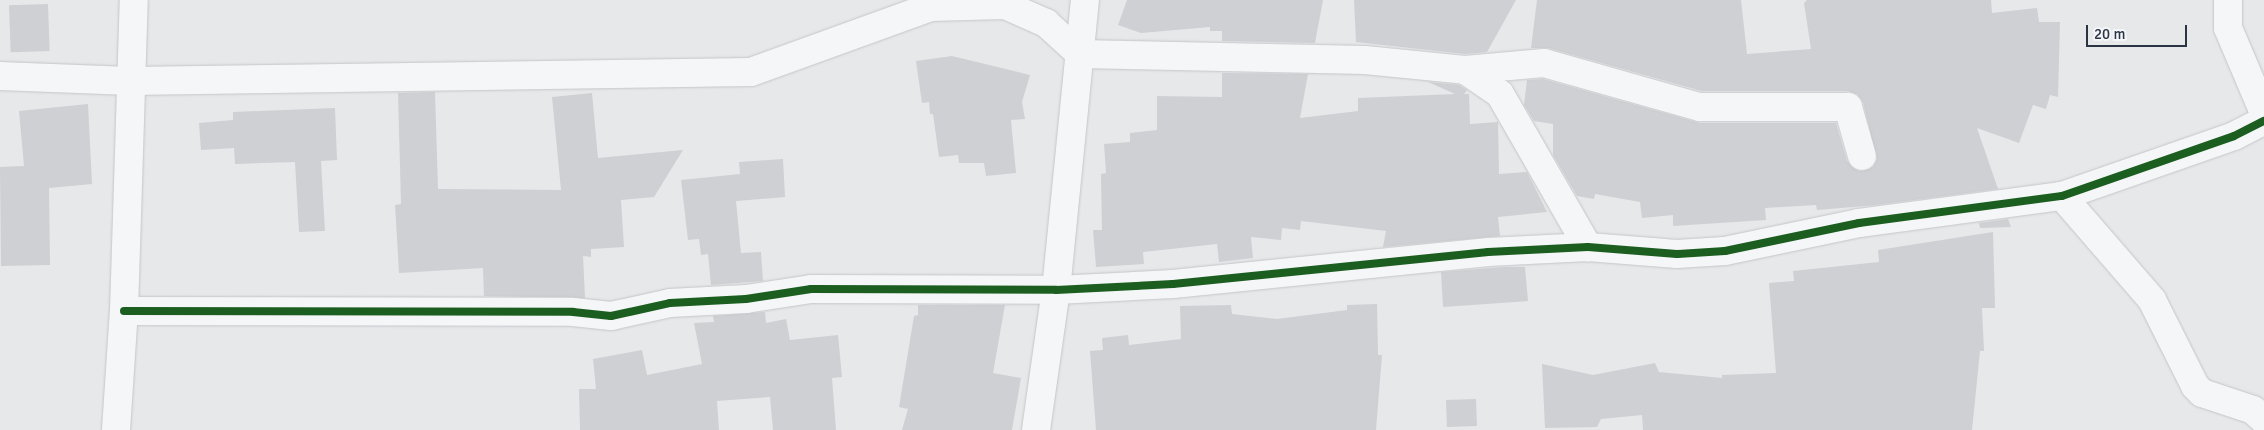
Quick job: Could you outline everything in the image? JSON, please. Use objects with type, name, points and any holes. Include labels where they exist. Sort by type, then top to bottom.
[{"type":"street","points":[[116,430],[124,311],[134,0]]},
{"type":"street","points":[[1036,430],[1056,290],[1085,0]]},
{"type":"street","points":[[2228,0],[2228,28],[2264,113]]},
{"type":"street","points":[[0,76],[130,81],[751,72],[930,8],[1005,5],[1046,23],[1080,54],[1366,60],[1465,70],[1544,63],[1700,107],[1848,107],[1862,156]]},
{"type":"street","points":[[1465,70],[1500,94],[1588,247]]},
{"type":"street","points":[[124,311],[573,312],[611,316],[670,303],[746,299],[812,289],[1056,290],[1173,284],[1488,252],[1588,247],[1677,254],[1725,251],[1859,223],[2062,196],[2234,136],[2264,121]]},
{"type":"street","points":[[2062,196],[2152,300],[2195,386],[2202,393],[2253,410],[2264,420]]},
{"type":"building","points":[[1127,0],[1323,0],[1315,43],[1222,41],[1222,31],[1210,31],[1210,27],[1141,33],[1118,25]]},
{"type":"building","points":[[1354,0],[1516,0],[1487,52],[1465,54],[1356,42]]},
{"type":"building","points":[[1537,0],[1741,0],[1747,54],[1811,49],[1804,3],[1807,0],[1991,0],[1992,13],[2037,8],[2039,22],[2060,22],[2058,97],[2050,95],[2046,109],[2033,105],[2019,143],[1977,128],[1998,189],[1876,205],[1817,210],[1816,205],[1765,208],[1766,220],[1673,226],[1673,215],[1642,218],[1640,202],[1595,194],[1594,199],[1577,196],[1553,155],[1553,124],[1534,121],[1524,105],[1527,80],[1543,79],[1700,123],[1836,123],[1847,161],[1859,171],[1873,167],[1877,159],[1863,102],[1857,94],[1848,91],[1702,91],[1548,48],[1531,48]]},
{"type":"building","points":[[48,4],[50,51],[11,52],[9,5]]},
{"type":"building","points":[[952,56],[1030,75],[1022,102],[1025,119],[1011,120],[1016,173],[986,176],[984,163],[959,163],[958,155],[939,157],[933,114],[930,114],[929,102],[922,103],[916,61]]},
{"type":"building","points":[[1222,73],[1308,74],[1300,118],[1358,111],[1358,98],[1455,94],[1428,82],[1459,85],[1467,90],[1464,94],[1469,94],[1470,124],[1498,122],[1499,174],[1527,172],[1547,212],[1498,217],[1500,236],[1383,247],[1386,231],[1301,221],[1300,230],[1282,228],[1281,240],[1251,237],[1253,258],[1219,262],[1217,244],[1143,252],[1144,264],[1096,267],[1093,230],[1102,230],[1101,174],[1106,173],[1104,144],[1130,142],[1130,133],[1157,130],[1157,96],[1222,97]]},
{"type":"building","points":[[435,92],[438,189],[561,190],[552,97],[592,93],[598,158],[683,150],[654,197],[621,200],[624,247],[591,249],[591,257],[583,256],[585,298],[484,296],[483,268],[399,273],[395,205],[401,204],[398,93]]},
{"type":"building","points":[[88,104],[92,184],[49,188],[50,265],[1,266],[0,167],[24,166],[19,111]]},
{"type":"building","points":[[335,108],[337,160],[321,161],[325,231],[299,232],[295,162],[235,164],[234,148],[201,150],[199,123],[233,120],[233,112]]},
{"type":"building","points":[[783,159],[785,197],[736,201],[741,253],[761,252],[763,281],[711,285],[708,254],[701,255],[699,239],[688,240],[681,180],[740,174],[739,162]]},
{"type":"building","points":[[2008,219],[2011,227],[1980,228],[1979,223]]},
{"type":"building","points":[[1993,232],[1995,308],[1982,308],[1984,351],[1980,351],[1972,430],[1643,430],[1642,415],[1601,419],[1597,427],[1545,428],[1542,364],[1593,375],[1655,363],[1659,372],[1722,378],[1722,375],[1776,373],[1769,283],[1794,281],[1793,271],[1879,262],[1878,250]]},
{"type":"building","points":[[1525,267],[1528,301],[1443,307],[1441,272]]},
{"type":"building","points":[[1377,304],[1378,355],[1382,355],[1376,430],[1096,430],[1090,351],[1103,350],[1102,338],[1128,335],[1129,345],[1181,339],[1180,306],[1231,305],[1232,314],[1277,319],[1347,310],[1347,305]]},
{"type":"building","points":[[918,305],[1005,305],[993,373],[1021,378],[1012,430],[902,430],[908,409],[899,407],[914,316],[918,315]]},
{"type":"building","points":[[765,312],[766,323],[786,319],[790,340],[838,335],[842,377],[832,378],[836,430],[773,430],[770,397],[717,401],[719,430],[580,430],[579,389],[596,389],[593,359],[642,350],[647,375],[702,364],[694,323],[714,322],[713,316]]},
{"type":"building","points":[[1476,399],[1477,426],[1447,427],[1446,400]]},
{"type":"cycle path","points":[[124,311],[573,312],[611,316],[670,303],[746,299],[811,289],[1056,290],[1173,284],[1488,252],[1588,247],[1677,254],[1725,251],[1859,223],[2062,196],[2234,136],[2264,121]]}]
